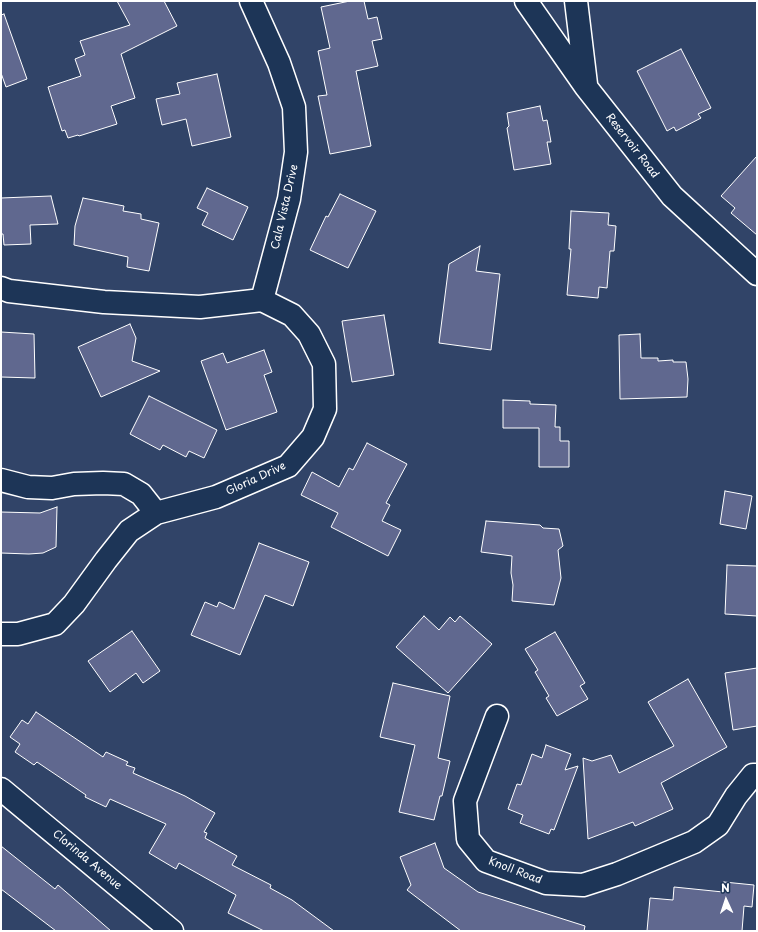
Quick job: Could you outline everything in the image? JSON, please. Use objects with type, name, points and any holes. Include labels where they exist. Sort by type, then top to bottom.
[{"type":"street","name":"Cala Vista Drive","points":[[251,1],[279,63],[294,107],[296,152],[289,200],[262,300]]},
{"type":"street","name":"Reservoir Road","points":[[526,1],[586,87],[672,196],[757,274]]},
{"type":"street","points":[[576,1],[586,87]]},
{"type":"street","points":[[1,288],[9,291],[104,302],[200,307],[262,300]]},
{"type":"street","name":"Gloria Drive","points":[[1,634],[18,634],[55,624],[74,604],[129,531],[156,513],[216,497],[288,466],[313,438],[325,409],[324,364],[309,334],[292,315],[262,300]]},
{"type":"street","points":[[1,480],[28,487],[52,488],[74,484],[124,484],[141,494],[156,513]]},
{"type":"street","name":"Knoll Road","points":[[497,716],[465,801],[468,839],[486,861],[546,883],[582,885],[617,874],[694,842],[718,825],[736,796],[753,775],[757,775]]},
{"type":"street","name":"Clorinda Avenue","points":[[1,789],[172,931]]},
{"type":"building","points":[[117,1],[164,1],[177,26],[121,54],[135,98],[111,106],[117,124],[68,138],[65,130],[62,131],[48,87],[81,76],[75,59],[85,55],[80,41],[130,25]]},
{"type":"building","points":[[350,1],[364,1],[368,19],[377,17],[382,39],[372,41],[378,66],[356,71],[371,146],[330,154],[318,96],[327,95],[318,51],[330,48],[321,7]]},
{"type":"building","points":[[4,14],[27,79],[6,87],[1,73],[1,15]]},
{"type":"building","points":[[681,49],[711,108],[698,114],[701,118],[676,131],[674,127],[667,131],[637,71]]},
{"type":"building","points":[[217,74],[231,137],[192,146],[186,119],[162,125],[156,99],[180,94],[177,83]]},
{"type":"building","points":[[540,106],[543,121],[547,120],[551,142],[547,142],[551,164],[514,170],[507,128],[509,126],[507,113]]},
{"type":"building","points":[[757,156],[757,235],[731,213],[735,208],[721,196]]},
{"type":"building","points":[[207,188],[248,207],[233,240],[202,225],[208,213],[197,208]]},
{"type":"building","points":[[340,194],[376,211],[348,268],[310,250],[326,216],[328,217]]},
{"type":"building","points":[[51,196],[58,224],[30,225],[31,244],[4,245],[3,234],[1,234],[1,198]]},
{"type":"building","points":[[83,198],[124,206],[123,211],[141,214],[141,219],[159,223],[149,271],[127,267],[128,257],[74,245],[75,226]]},
{"type":"building","points":[[571,211],[609,213],[608,225],[616,226],[614,251],[610,251],[607,288],[599,287],[598,298],[567,295],[571,249],[569,249]]},
{"type":"building","points":[[480,246],[476,271],[500,274],[491,350],[439,343],[449,264]]},
{"type":"building","points":[[384,315],[394,375],[352,382],[342,321]]},
{"type":"building","points":[[130,324],[136,338],[132,361],[160,371],[101,397],[78,347]]},
{"type":"building","points":[[1,332],[34,334],[35,378],[1,377]]},
{"type":"building","points":[[640,334],[641,358],[658,358],[658,361],[673,360],[673,362],[686,362],[688,379],[687,397],[620,399],[619,335]]},
{"type":"building","points":[[264,350],[272,372],[264,375],[277,412],[226,430],[201,361],[223,353],[227,363]]},
{"type":"building","points":[[149,396],[217,430],[204,458],[189,451],[186,457],[163,445],[160,450],[130,434]]},
{"type":"building","points":[[503,400],[530,401],[530,404],[556,405],[555,427],[560,427],[560,441],[569,441],[569,467],[539,467],[539,428],[503,428]]},
{"type":"building","points":[[367,443],[407,464],[386,503],[390,505],[382,521],[401,530],[388,556],[331,527],[338,513],[301,495],[312,472],[339,487],[349,468],[353,470]]},
{"type":"building","points":[[725,491],[752,496],[746,529],[720,524]]},
{"type":"building","points":[[57,507],[56,547],[43,553],[1,553],[1,512],[40,513]]},
{"type":"building","points":[[486,521],[540,525],[543,528],[559,529],[563,546],[558,550],[561,578],[554,605],[512,601],[512,556],[481,552]]},
{"type":"building","points":[[259,543],[309,562],[293,606],[265,595],[240,655],[191,635],[205,602],[217,607],[219,602],[234,609]]},
{"type":"building","points":[[727,565],[757,566],[757,616],[725,614]]},
{"type":"building","points":[[424,616],[439,630],[450,617],[455,622],[460,616],[492,644],[448,693],[396,647]]},
{"type":"building","points":[[132,631],[160,671],[143,683],[136,673],[110,692],[88,661]]},
{"type":"building","points":[[555,632],[585,683],[580,686],[588,699],[557,716],[546,698],[549,696],[535,672],[538,670],[525,649]]},
{"type":"building","points":[[757,668],[757,726],[733,730],[725,673]]},
{"type":"building","points":[[688,679],[727,747],[661,783],[673,809],[635,826],[633,822],[588,839],[583,758],[592,761],[611,755],[619,773],[674,746],[648,702]]},
{"type":"building","points":[[393,683],[450,696],[438,758],[450,761],[442,796],[440,796],[434,820],[399,812],[415,745],[380,737]]},
{"type":"building","points":[[36,712],[103,757],[106,752],[128,762],[126,765],[135,768],[133,773],[185,796],[215,813],[204,832],[207,833],[205,838],[237,856],[232,865],[271,885],[270,888],[292,900],[334,931],[264,931],[228,913],[236,895],[179,863],[176,869],[149,853],[166,824],[110,799],[106,807],[85,797],[86,795],[37,762],[34,765],[15,752],[20,744],[10,737],[22,720],[28,724]]},
{"type":"building","points":[[546,745],[571,754],[565,770],[578,766],[554,830],[551,829],[549,834],[520,823],[523,815],[508,809],[517,784],[521,785],[532,754],[542,758]]},
{"type":"building","points":[[435,843],[444,868],[478,892],[585,926],[584,931],[461,931],[407,890],[411,885],[400,857]]},
{"type":"building","points":[[1,846],[55,889],[58,885],[111,931],[56,931],[1,889]]},
{"type":"building","points":[[724,882],[754,885],[752,907],[744,906],[742,931],[647,931],[650,898],[673,900],[674,887],[723,892]]}]
